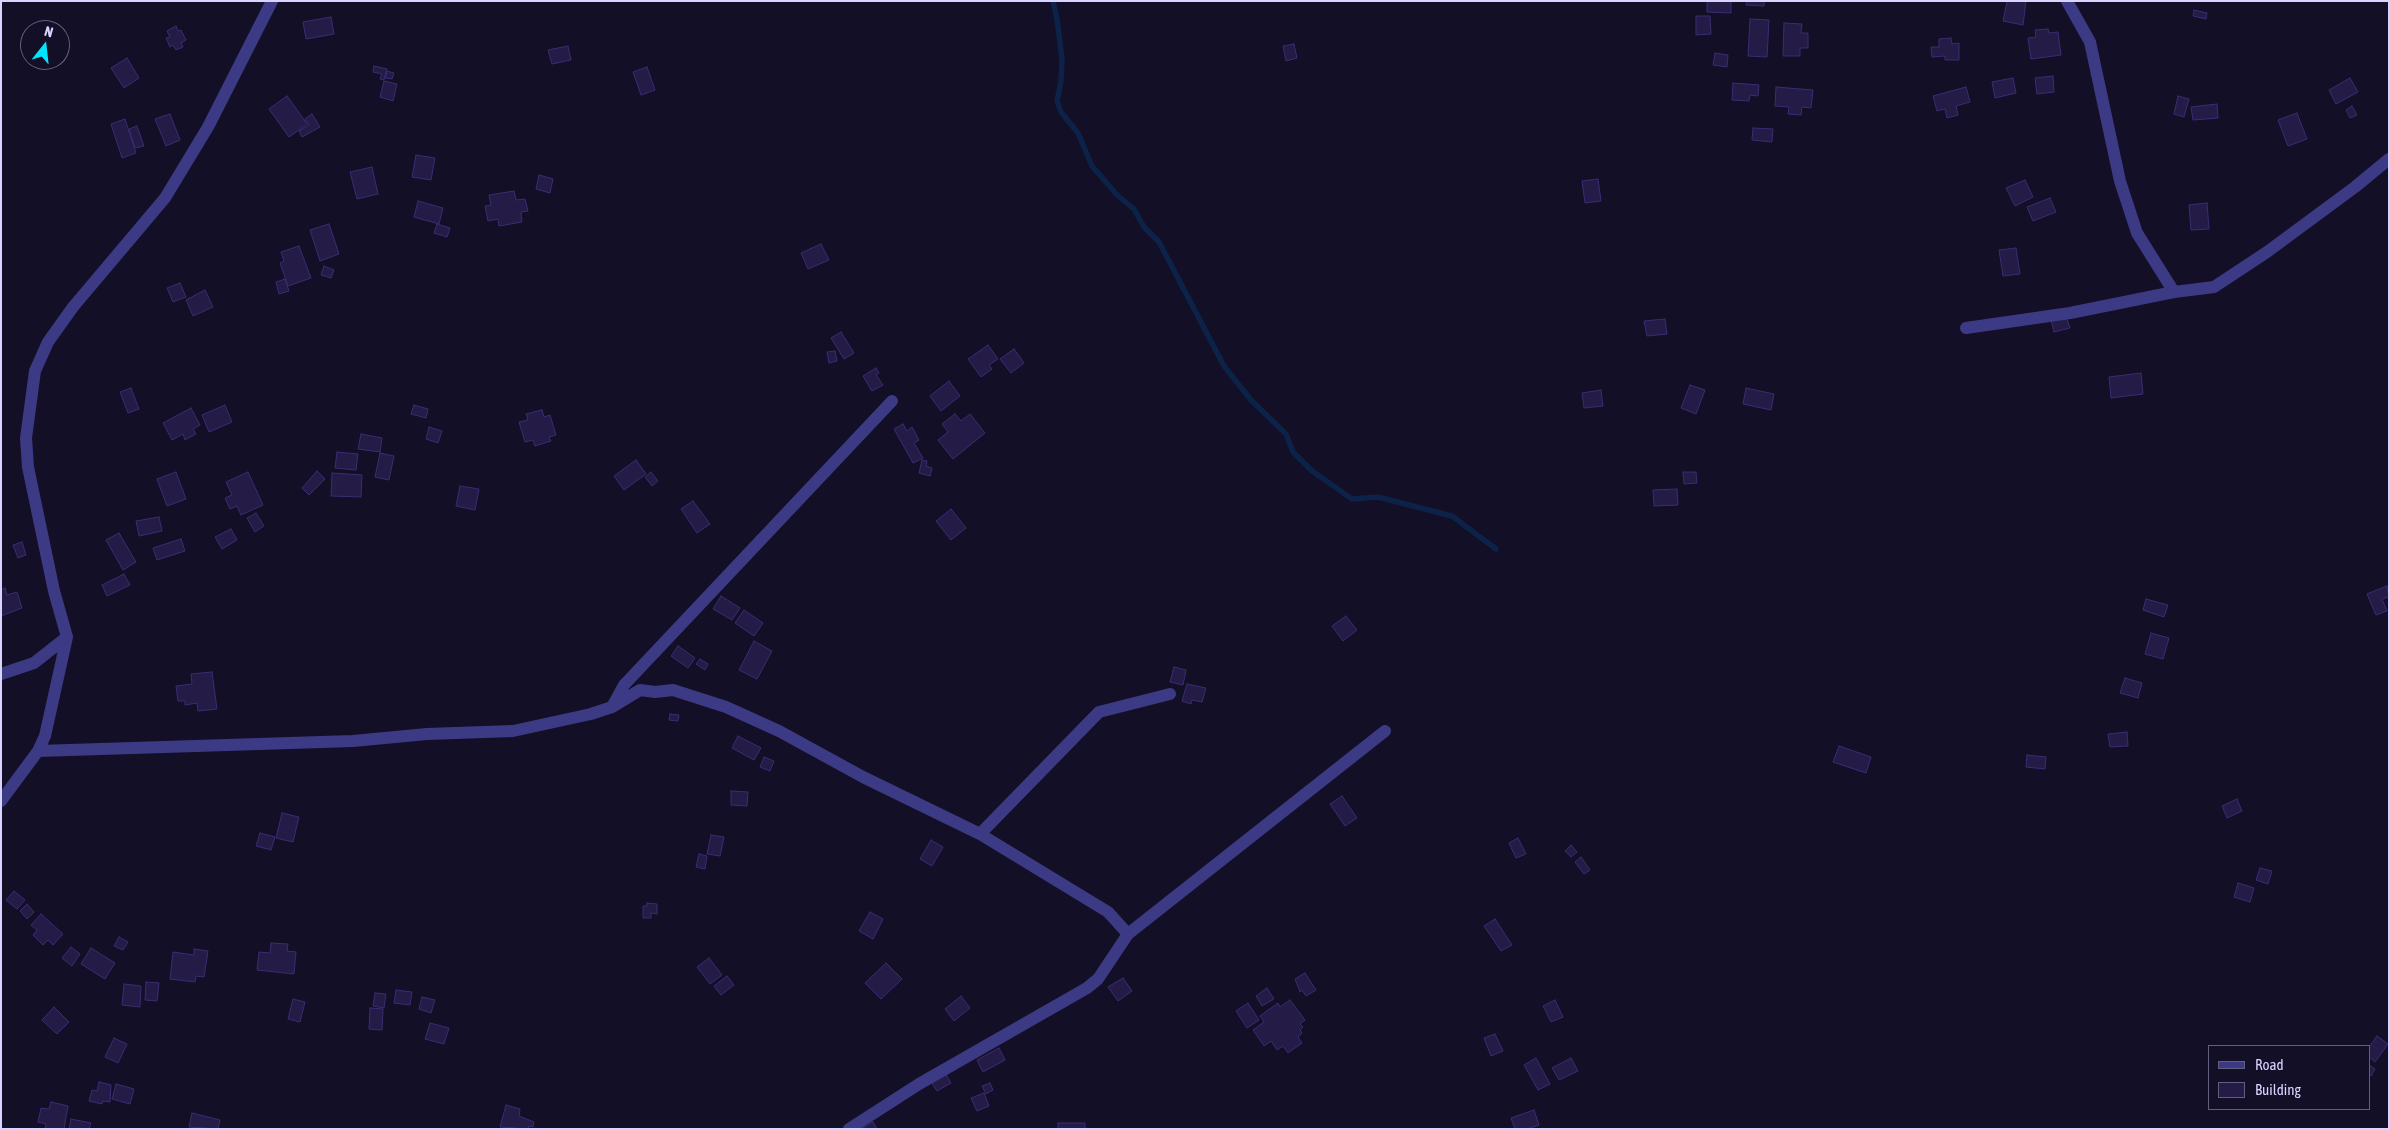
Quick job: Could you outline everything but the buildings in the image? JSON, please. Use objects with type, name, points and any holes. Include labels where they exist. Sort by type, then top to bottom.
[{"type":"street","points":[[1,801],[38,751],[45,736],[53,708],[55,689],[67,637],[54,591],[28,467],[26,438],[35,371],[48,342],[73,307],[165,198],[208,128],[272,1]]},
{"type":"street","points":[[2067,1],[2090,42],[2120,181],[2137,233],[2174,292]]},
{"type":"street","points":[[1966,328],[2070,312],[2174,292],[2214,287],[2267,252],[2355,187],[2389,159]]},
{"type":"street","points":[[612,707],[624,685],[892,401]]},
{"type":"street","points":[[1,674],[34,663],[67,637]]},
{"type":"street","points":[[38,751],[353,741],[427,734],[513,731],[612,707],[640,690],[655,692],[673,690],[726,708],[779,731],[855,772],[980,834],[1108,912],[1128,934]]},
{"type":"street","points":[[980,834],[1099,712],[1170,694]]},
{"type":"street","points":[[849,1129],[919,1084],[1087,988],[1098,979],[1128,934],[1385,731]]},
{"type":"waterway","points":[[1053,1],[1062,59],[1061,81],[1057,101],[1061,112],[1078,133],[1092,166],[1117,195],[1134,209],[1144,227],[1159,242],[1224,366],[1251,400],[1286,434],[1293,452],[1312,471],[1352,499],[1378,497],[1452,516],[1496,549]]}]
